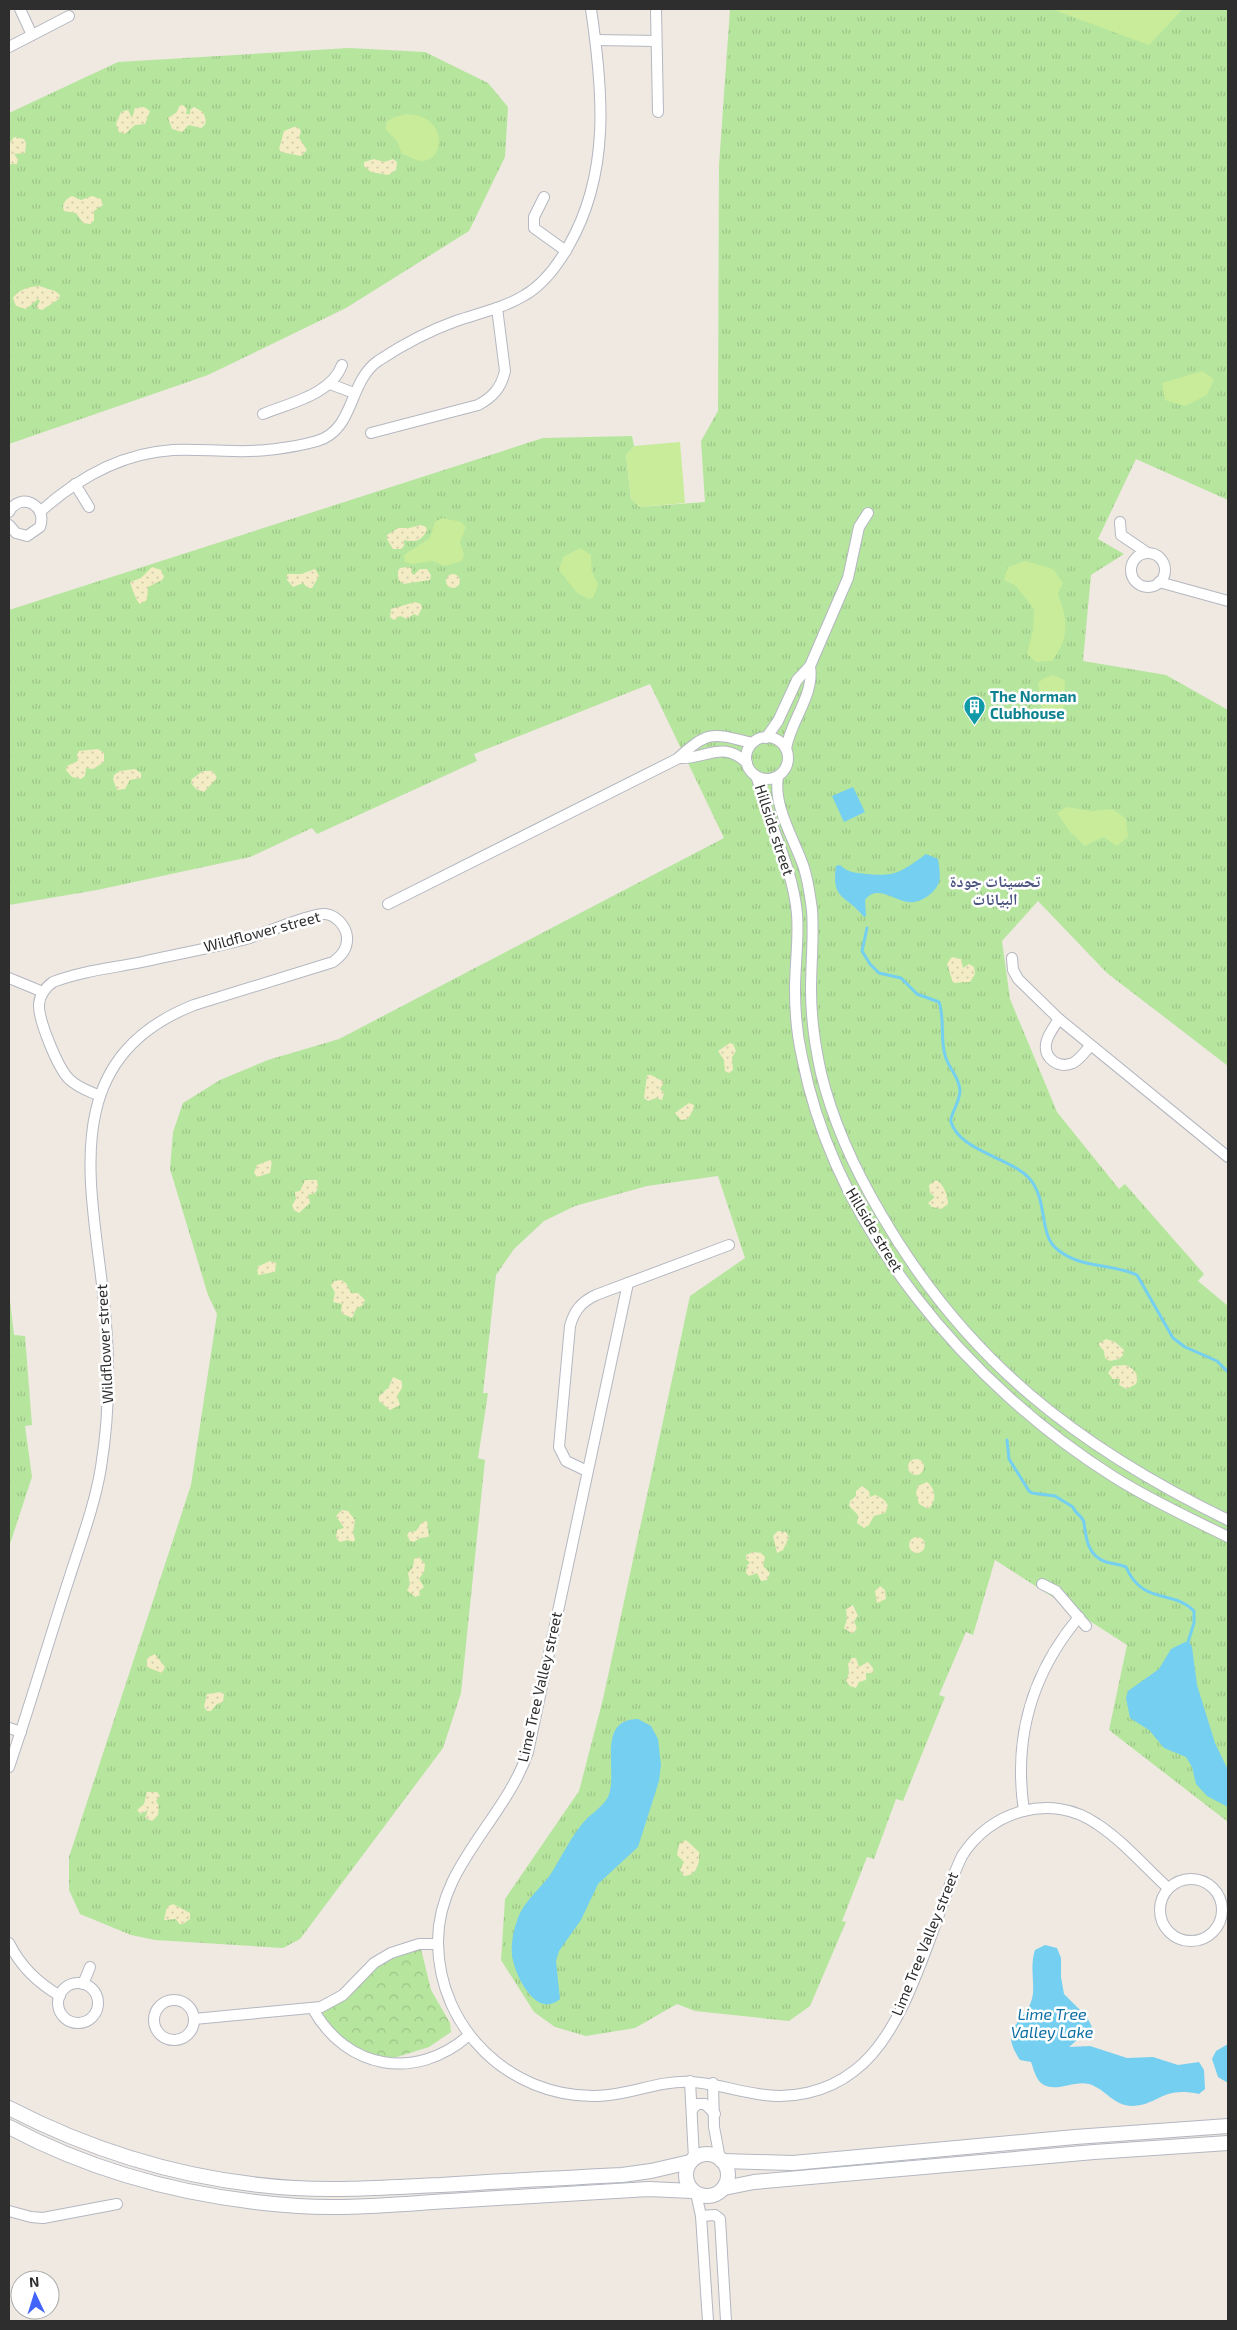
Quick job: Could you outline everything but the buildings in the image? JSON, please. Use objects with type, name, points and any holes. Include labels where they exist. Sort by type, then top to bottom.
[{"type":"street","points":[[20,9],[32,35]]},
{"type":"street","points":[[41,511],[75,484],[114,464],[156,452],[246,451],[317,441],[332,434],[343,423],[354,393],[366,371],[404,346],[453,322],[497,308],[525,295],[537,286],[558,264],[566,251],[586,210],[597,166],[602,110],[592,9]]},
{"type":"street","points":[[656,9],[658,112]]},
{"type":"street","points":[[9,47],[69,16]]},
{"type":"street","points":[[596,40],[656,41]]},
{"type":"street","points":[[544,197],[534,217],[534,228],[566,251]]},
{"type":"street","points":[[371,433],[478,405],[493,395],[503,380],[505,371],[497,308]]},
{"type":"street","points":[[263,414],[330,384],[342,365]]},
{"type":"street","points":[[330,384],[354,393]]},
{"type":"street","points":[[75,484],[89,507]]},
{"type":"street","points":[[9,512],[16,503],[33,502],[41,511],[42,522],[37,531],[27,536],[12,536],[9,525]]},
{"type":"street","points":[[766,738],[778,722],[797,680],[810,666],[848,578],[859,527],[868,513]]},
{"type":"street","points":[[1120,522],[1121,535],[1146,552],[1155,554],[1163,562],[1165,572],[1160,582],[1149,587],[1138,584],[1132,575],[1134,559],[1146,552]]},
{"type":"street","points":[[1160,582],[1228,601]]},
{"type":"street","name":"Hillside street","points":[[756,776],[767,779],[778,776],[787,766],[786,749],[790,733],[810,685],[810,666]]},
{"type":"street","name":"Hillside street","points":[[388,904],[679,758],[702,739],[711,735],[721,735],[752,743]]},
{"type":"street","points":[[720,751],[723,745],[721,735]]},
{"type":"street","points":[[747,763],[748,749],[752,743],[766,738],[778,740],[786,749]]},
{"type":"street","points":[[702,739],[704,746],[709,752]]},
{"type":"street","name":"Hillside street","points":[[679,758],[688,759],[709,752],[732,753],[747,763],[756,776],[786,862],[796,901],[798,942],[796,1012],[806,1077],[830,1147],[850,1191],[898,1271],[940,1326],[1012,1400],[1066,1444],[1112,1476],[1149,1498],[1228,1537]]},
{"type":"street","name":"Hillside street","points":[[778,776],[778,797],[802,863],[810,900],[813,934],[812,1017],[821,1073],[849,1154],[889,1228],[918,1273],[951,1316],[1027,1394],[1069,1427],[1118,1461],[1175,1494],[1228,1520]]},
{"type":"street","name":"Wildflower street","points":[[9,1767],[84,1530],[101,1469],[106,1436],[109,1404],[107,1337],[89,1157],[93,1116],[100,1096],[120,1059],[149,1028],[178,1011],[194,1005],[333,962],[341,956],[346,947],[347,936],[344,926],[337,918],[327,914],[316,914],[266,933],[225,944],[60,979],[48,986],[43,992]]},
{"type":"street","points":[[1012,958],[1013,970],[1018,979],[1059,1019],[1228,1157]]},
{"type":"street","points":[[9,978],[43,992],[40,1011],[60,1068],[74,1084],[100,1096]]},
{"type":"street","points":[[1059,1019],[1046,1042],[1046,1052],[1052,1061],[1061,1065],[1072,1064],[1090,1046]]},
{"type":"street","points":[[876,1236],[889,1228]]},
{"type":"street","points":[[587,1471],[566,1461],[559,1447],[570,1326],[576,1310],[588,1299],[729,1245]]},
{"type":"street","name":"Lime Tree Valley street","points":[[628,1283],[528,1752],[511,1789],[455,1874],[441,1915],[438,1944],[447,1992],[468,2036],[485,2054],[509,2072],[536,2085],[559,2092],[583,2096],[608,2096],[655,2084],[690,2082],[714,2084],[756,2094],[792,2096],[815,2091],[836,2083],[864,2064],[879,2047],[903,2006],[956,1867],[965,1850],[987,1826],[1010,1814],[1024,1810],[1060,1809],[1096,1823],[1168,1888]]},
{"type":"street","points":[[1042,1584],[1056,1591],[1086,1626]]},
{"type":"street","points":[[1024,1810],[1020,1754],[1031,1698],[1046,1663],[1078,1617]]},
{"type":"street","points":[[9,1728],[21,1732]]},
{"type":"street","points":[[1195,1878],[1214,1888],[1221,1901],[1222,1915],[1211,1934],[1190,1941],[1176,1937],[1165,1928],[1159,1907],[1168,1888],[1180,1880],[1195,1878]]},
{"type":"street","points":[[9,1943],[18,1960],[32,1976],[60,1996]]},
{"type":"street","points":[[194,2019],[313,2009],[343,1995],[367,1970],[391,1952],[419,1944],[438,1944]]},
{"type":"street","points":[[83,1984],[90,1967]]},
{"type":"street","points":[[83,1984],[93,1990],[98,2001],[96,2013],[88,2021],[76,2023],[65,2018],[59,2008],[60,1996],[69,1985],[83,1984]]},
{"type":"street","points":[[178,2000],[189,2006],[194,2019],[193,2026],[186,2036],[173,2040],[161,2036],[156,2031],[153,2018],[159,2006],[164,2002],[178,2000]]},
{"type":"street","points":[[313,2009],[327,2031],[347,2048],[358,2055],[383,2062],[410,2064],[423,2061],[447,2052],[468,2036]]},
{"type":"street","points":[[690,2082],[692,2160],[686,2172],[686,2179],[694,2192],[701,2216],[708,2321]]},
{"type":"street","points":[[714,2084],[714,2128],[720,2156],[728,2175],[724,2188]]},
{"type":"street","points":[[692,2110],[701,2103],[709,2106],[714,2112]]},
{"type":"street","points":[[9,2108],[58,2132],[122,2157],[208,2177],[293,2188],[380,2188],[622,2175],[651,2171],[692,2160],[704,2154],[793,2163],[1075,2137],[1228,2126]]},
{"type":"street","points":[[9,2128],[64,2154],[140,2181],[179,2190],[260,2203],[300,2206],[372,2206],[648,2189],[694,2192],[712,2196],[724,2188],[754,2182],[1094,2152],[1228,2143]]},
{"type":"street","points":[[9,2211],[43,2218],[117,2204]]},
{"type":"street","points":[[701,2216],[716,2215],[720,2219],[726,2321]]},
{"type":"green space","points":[[730,9],[1228,9],[1228,500],[1136,459],[1098,539],[1124,554],[1091,575],[1083,661],[1166,675],[1228,710],[1228,1066],[1107,973],[1038,901],[1002,941],[1010,999],[1057,1112],[1119,1189],[1125,1184],[1204,1274],[1198,1281],[1228,1306],[1228,1822],[1109,1730],[1127,1645],[995,1560],[973,1635],[966,1632],[939,1695],[945,1697],[903,1801],[896,1799],[874,1859],[867,1857],[842,1921],[846,1922],[810,2006],[789,2021],[695,2011],[677,2004],[635,2028],[586,2036],[555,2027],[534,2012],[501,1960],[505,1899],[579,1791],[603,1699],[690,1296],[745,1258],[718,1176],[647,1186],[575,1206],[544,1221],[514,1249],[496,1275],[483,1393],[488,1393],[478,1458],[485,1460],[461,1693],[443,1748],[300,1939],[283,1948],[155,1940],[131,1935],[80,1914],[69,1890],[69,1857],[191,1485],[217,1314],[208,1295],[170,1169],[173,1132],[183,1103],[220,1080],[268,1060],[339,1039],[724,838],[650,684],[474,754],[477,761],[317,834],[312,828],[250,857],[97,890],[9,905],[9,610],[543,438],[632,436],[634,446],[626,455],[631,499],[640,507],[705,502],[701,441],[718,411],[719,165]]},
{"type":"green space","points":[[1051,9],[1183,9],[1149,45]]},
{"type":"green space","points":[[349,48],[425,52],[488,83],[508,107],[505,157],[469,231],[346,308],[208,375],[9,444],[9,113],[118,62]]},
{"type":"green space","points":[[405,114],[419,116],[430,121],[436,129],[439,147],[429,159],[421,161],[402,154],[397,141],[386,130],[386,123],[392,118]]},
{"type":"green space","points":[[1202,371],[1214,379],[1207,395],[1185,406],[1165,400],[1162,383]]},
{"type":"green space","points":[[680,442],[685,503],[640,507],[631,499],[626,455],[634,446]]},
{"type":"green space","points":[[442,518],[461,522],[466,527],[460,542],[464,555],[462,561],[444,566],[433,561],[411,564],[405,562],[404,555],[430,538],[435,522]]},
{"type":"green space","points":[[580,548],[591,555],[592,572],[598,584],[594,597],[589,599],[577,593],[559,570],[563,557]]},
{"type":"green space","points":[[1025,561],[1053,569],[1063,583],[1058,594],[1064,612],[1066,629],[1062,644],[1052,661],[1036,662],[1027,654],[1033,630],[1034,609],[1016,586],[1004,580],[1008,567]]},
{"type":"green space","points":[[1053,675],[1065,680],[1063,719],[1053,724],[1043,710],[1038,683],[1044,678]]},
{"type":"green space","points":[[1067,807],[1091,811],[1113,809],[1126,819],[1128,837],[1117,846],[1103,837],[1085,846],[1070,832],[1057,813]]},
{"type":"green space","points":[[9,1292],[14,1335],[25,1336],[32,1425],[25,1426],[32,1477],[9,1547]]},
{"type":"green space","points":[[421,1949],[431,1990],[450,2023],[451,2032],[429,2047],[397,2057],[373,2057],[342,2046],[314,2008],[339,1996],[386,1957]]},
{"type":"sand","points":[[183,105],[187,109],[186,114],[190,114],[190,110],[194,107],[203,112],[206,121],[205,125],[201,128],[189,125],[182,132],[172,129],[168,118],[177,112],[179,106]]},
{"type":"sand","points":[[144,107],[150,111],[145,124],[135,125],[125,134],[119,132],[116,124],[121,112],[128,110],[132,118],[135,108]]},
{"type":"sand","points":[[298,127],[301,131],[299,138],[307,150],[301,156],[281,152],[279,149],[284,131]]},
{"type":"sand","points":[[14,137],[24,139],[26,143],[25,153],[14,154],[18,159],[17,164],[9,164],[9,144]]},
{"type":"sand","points":[[374,159],[384,162],[393,159],[397,162],[396,170],[388,175],[371,172],[364,166],[364,162]]},
{"type":"sand","points":[[72,196],[81,200],[92,196],[101,199],[103,205],[94,211],[94,221],[90,224],[83,223],[76,213],[64,211],[63,206],[65,202]]},
{"type":"sand","points":[[39,286],[55,291],[60,295],[59,299],[42,310],[36,308],[40,301],[38,299],[26,309],[16,306],[13,298],[18,292]]},
{"type":"sand","points":[[421,525],[426,527],[427,530],[420,539],[415,541],[404,540],[404,546],[401,549],[393,549],[387,539],[387,535],[398,528]]},
{"type":"sand","points":[[152,567],[161,570],[164,577],[148,587],[147,600],[140,604],[130,582],[141,578]]},
{"type":"sand","points":[[408,567],[412,569],[411,572],[414,575],[420,569],[427,569],[431,575],[430,580],[403,584],[398,579],[398,571],[400,568]]},
{"type":"sand","points":[[315,569],[319,576],[312,588],[308,588],[303,583],[293,587],[287,580],[287,574],[301,574]]},
{"type":"sand","points":[[450,574],[456,574],[460,581],[456,588],[450,588],[446,584],[446,578]]},
{"type":"sand","points":[[415,602],[421,604],[422,608],[418,616],[414,614],[407,619],[400,616],[394,620],[390,617],[391,609]]},
{"type":"sand","points":[[98,749],[104,753],[104,762],[93,769],[86,768],[85,776],[81,779],[72,777],[66,770],[67,766],[78,761],[77,755],[79,751]]},
{"type":"sand","points":[[135,769],[141,773],[141,778],[130,780],[125,789],[117,790],[113,779],[114,775],[120,771]]},
{"type":"sand","points":[[203,771],[213,771],[217,778],[204,792],[196,789],[191,783],[192,779]]},
{"type":"sand","points":[[952,957],[961,959],[963,968],[969,964],[974,967],[975,974],[970,982],[953,983],[947,964]]},
{"type":"sand","points":[[730,1043],[733,1044],[736,1051],[732,1057],[733,1070],[729,1073],[725,1071],[724,1060],[718,1051]]},
{"type":"sand","points":[[647,1075],[651,1075],[664,1082],[660,1089],[664,1093],[662,1100],[656,1098],[648,1101],[644,1098]]},
{"type":"sand","points":[[689,1103],[694,1105],[693,1110],[688,1119],[681,1120],[675,1113]]},
{"type":"sand","points":[[270,1160],[272,1162],[270,1173],[257,1177],[254,1173],[257,1165]]},
{"type":"sand","points":[[305,1180],[317,1180],[318,1188],[315,1193],[308,1195],[310,1203],[299,1213],[294,1210],[292,1205],[296,1199],[295,1192],[300,1191]]},
{"type":"sand","points":[[936,1180],[945,1190],[947,1197],[948,1204],[941,1209],[932,1207],[928,1203],[935,1197],[930,1193],[929,1185]]},
{"type":"sand","points":[[270,1261],[276,1263],[275,1272],[258,1275],[257,1267]]},
{"type":"sand","points":[[341,1280],[346,1283],[351,1293],[358,1293],[365,1300],[363,1305],[356,1309],[352,1318],[341,1313],[342,1304],[333,1302],[335,1293],[331,1285],[334,1281]]},
{"type":"sand","points":[[1106,1339],[1115,1342],[1124,1350],[1123,1355],[1119,1359],[1110,1361],[1105,1358],[1104,1351],[1098,1344]]},
{"type":"sand","points":[[1125,1365],[1131,1368],[1137,1375],[1136,1384],[1127,1389],[1119,1385],[1120,1379],[1113,1379],[1108,1373],[1113,1366]]},
{"type":"sand","points":[[393,1377],[402,1381],[402,1388],[397,1396],[400,1405],[390,1410],[379,1401],[379,1396],[389,1387]]},
{"type":"sand","points":[[913,1459],[919,1459],[924,1464],[922,1473],[913,1475],[908,1470],[908,1464]]},
{"type":"sand","points":[[927,1482],[934,1492],[933,1503],[928,1509],[919,1504],[916,1493],[918,1486]]},
{"type":"sand","points":[[862,1486],[869,1491],[870,1497],[875,1495],[885,1500],[888,1506],[885,1513],[874,1516],[869,1525],[864,1528],[857,1523],[858,1515],[849,1506],[850,1501],[856,1496],[856,1491]]},
{"type":"sand","points":[[342,1510],[348,1511],[355,1520],[353,1532],[355,1540],[353,1542],[348,1540],[340,1542],[336,1538],[337,1530],[344,1528],[336,1516]]},
{"type":"sand","points":[[427,1521],[429,1537],[420,1538],[414,1542],[410,1541],[407,1536],[409,1532],[416,1531],[422,1522]]},
{"type":"sand","points":[[778,1531],[786,1532],[789,1537],[783,1550],[777,1553],[773,1536]]},
{"type":"sand","points":[[914,1537],[920,1537],[925,1542],[923,1551],[914,1553],[909,1548],[909,1542]]},
{"type":"sand","points":[[753,1552],[761,1553],[765,1557],[763,1566],[770,1573],[767,1580],[761,1581],[757,1573],[749,1576],[746,1573],[747,1565],[750,1563],[746,1559],[746,1555]]},
{"type":"sand","points":[[419,1557],[425,1564],[424,1572],[419,1579],[424,1587],[419,1591],[420,1595],[415,1597],[407,1590],[410,1584],[408,1573],[413,1567],[414,1559]]},
{"type":"sand","points":[[880,1586],[885,1590],[886,1599],[877,1603],[875,1591]]},
{"type":"sand","points":[[853,1605],[858,1616],[854,1621],[857,1628],[853,1634],[844,1628],[847,1619],[846,1609]]},
{"type":"sand","points":[[155,1654],[165,1667],[162,1673],[147,1667],[147,1658]]},
{"type":"sand","points":[[852,1658],[856,1658],[859,1667],[868,1662],[873,1668],[873,1673],[866,1673],[866,1680],[859,1682],[856,1688],[850,1686],[846,1681],[849,1673],[848,1664]]},
{"type":"sand","points":[[221,1692],[224,1694],[223,1702],[217,1704],[211,1711],[207,1711],[204,1707],[207,1694]]},
{"type":"sand","points":[[147,1792],[157,1792],[160,1796],[156,1801],[159,1806],[158,1815],[152,1821],[145,1818],[148,1810],[141,1814],[137,1810],[144,1804]]},
{"type":"sand","points":[[686,1840],[699,1852],[699,1856],[695,1871],[684,1876],[680,1870],[684,1862],[677,1855],[679,1844]]},
{"type":"sand","points":[[173,1904],[190,1913],[190,1919],[183,1924],[179,1924],[176,1919],[164,1920],[167,1907]]},
{"type":"water","points":[[853,787],[865,812],[844,822],[832,796]]},
{"type":"water","points":[[926,854],[938,859],[940,880],[934,890],[922,900],[908,902],[885,894],[875,893],[865,900],[866,916],[864,917],[841,896],[836,886],[836,866],[840,865],[854,872],[884,875],[904,869]]},
{"type":"water","points":[[1185,1642],[1190,1643],[1192,1647],[1197,1685],[1215,1743],[1228,1770],[1228,1807],[1207,1796],[1196,1784],[1192,1767],[1186,1757],[1164,1748],[1149,1730],[1130,1718],[1126,1698],[1128,1691],[1159,1669],[1171,1649]]},
{"type":"water","points":[[638,1719],[651,1726],[658,1739],[661,1765],[659,1781],[638,1847],[598,1884],[581,1920],[559,1951],[556,1961],[560,1999],[551,2004],[543,2004],[528,1992],[517,1973],[512,1955],[516,1925],[523,1907],[548,1878],[585,1820],[608,1797],[611,1787],[611,1749],[613,1738],[617,1728],[625,1721]]},
{"type":"water","name":"Lime Tree Valley Lake","points":[[1045,1945],[1057,1948],[1061,1958],[1061,1977],[1064,1994],[1087,2017],[1092,2027],[1069,2047],[1090,2046],[1127,2058],[1153,2057],[1178,2065],[1199,2062],[1204,2070],[1205,2089],[1199,2094],[1177,2092],[1142,2105],[1133,2106],[1120,2103],[1089,2084],[1078,2083],[1060,2087],[1049,2087],[1041,2083],[1031,2062],[1020,2060],[1013,2048],[1011,2038],[1016,2024],[1031,2003],[1033,1993],[1032,1966],[1035,1950]]},
{"type":"water","points":[[1228,2044],[1228,2083],[1218,2077],[1212,2059],[1216,2051]]},
{"type":"waterway","points":[[867,928],[862,951],[870,964],[879,973],[901,978],[917,994],[939,1002],[942,1015],[945,1055],[958,1080],[960,1090],[951,1119],[956,1132],[974,1147],[1010,1164],[1029,1178],[1039,1197],[1048,1236],[1058,1250],[1077,1260],[1137,1275],[1173,1338],[1185,1347],[1217,1361],[1228,1372]]},
{"type":"waterway","points":[[1007,1440],[1009,1459],[1029,1491],[1055,1496],[1073,1507],[1083,1521],[1087,1541],[1095,1556],[1106,1562],[1126,1567],[1133,1579],[1141,1587],[1149,1592],[1186,1604],[1194,1611],[1194,1623],[1188,1642]]},
{"type":"place","name":"The Norman Clubhouse","points":[[974,725]]},
{"type":"district","name":"تحسينات جودة البيانات","points":[[995,890]]}]
